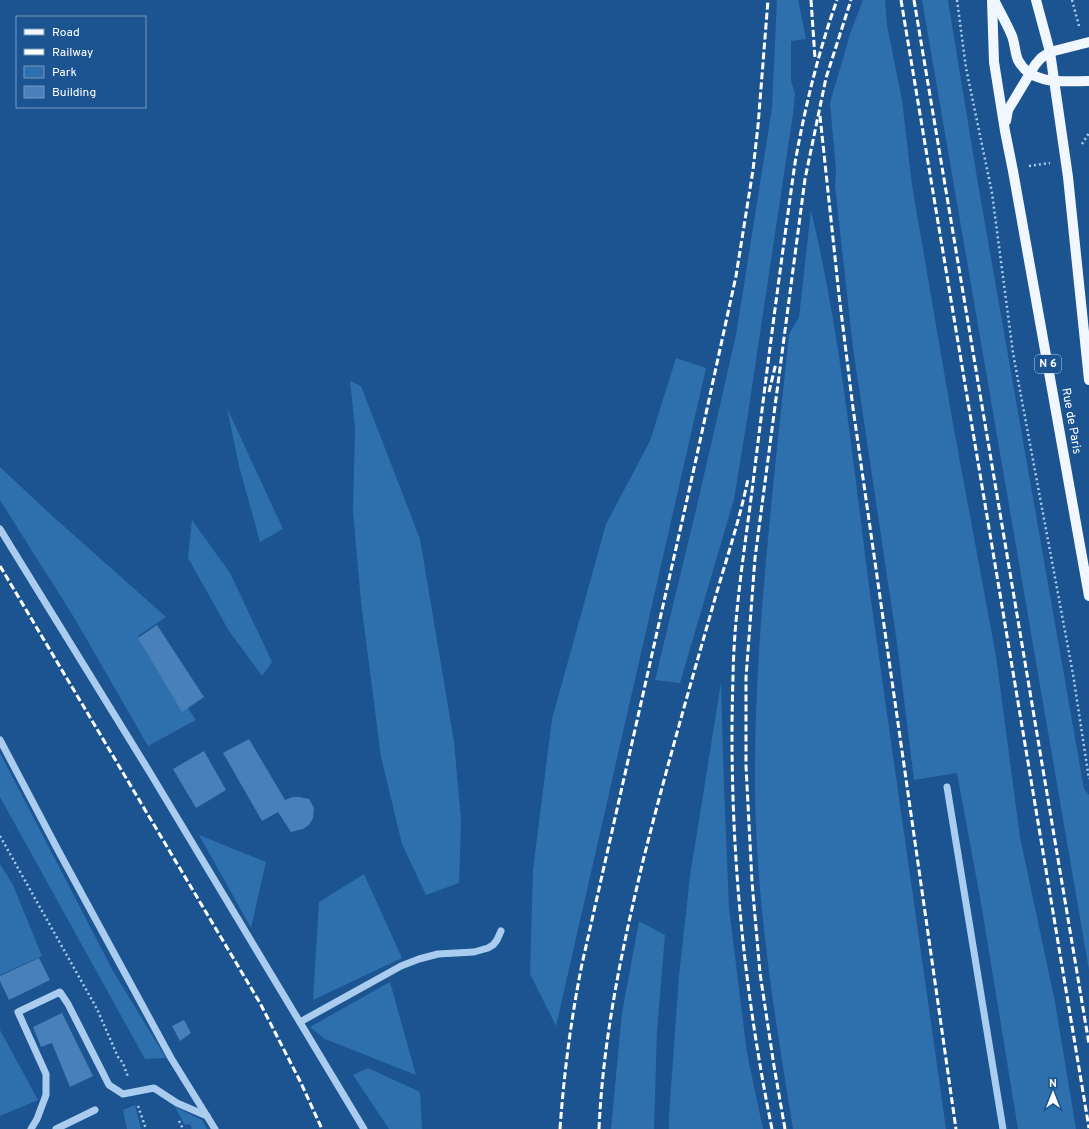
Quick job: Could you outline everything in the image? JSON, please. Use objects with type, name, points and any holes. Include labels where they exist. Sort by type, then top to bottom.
[{"type":"main road","points":[[993,0],[1012,36],[1018,61],[1030,73],[1038,78],[1054,81],[1089,81]]},
{"type":"main road","name":"N 6","points":[[993,0],[994,62],[1005,131]]},
{"type":"main road","points":[[1036,0],[1050,52],[1060,119],[1068,177],[1089,380]]},
{"type":"main road","points":[[1005,131],[1008,110],[1038,61],[1050,52],[1089,42]]},
{"type":"main road","name":"Rue de Paris","points":[[1005,131],[1089,596]]},
{"type":"street","points":[[0,529],[149,771],[364,1129]]},
{"type":"street","points":[[0,740],[167,1051],[215,1129]]},
{"type":"street","points":[[946,786],[1003,1129]]},
{"type":"street","points":[[300,1022],[401,966],[438,954],[474,952],[488,948],[497,940],[501,930]]},
{"type":"street","points":[[31,1129],[37,1119],[46,1095],[46,1074],[18,1012],[60,992],[68,1004],[109,1085],[122,1094],[154,1088],[177,1103],[207,1116]]},
{"type":"street","points":[[56,1129],[95,1110]]},
{"type":"path","points":[[957,0],[966,68],[992,193],[1013,352],[1073,674],[1089,779]]},
{"type":"path","points":[[1072,0],[1081,31]]},
{"type":"path","points":[[1025,167],[1054,162]]},
{"type":"path","points":[[0,836],[97,1009],[118,1057],[123,1063],[146,1129]]},
{"type":"green space","points":[[777,0],[798,0],[806,39],[791,41],[791,81],[795,93],[793,114],[734,499],[680,683],[655,680],[736,335],[772,108]]},
{"type":"green space","points":[[863,0],[885,0],[887,25],[902,100],[912,185],[953,424],[996,656],[1020,837],[1055,1002],[1076,1129],[1018,1129],[981,903],[957,773],[914,780],[897,643],[853,348],[835,186],[836,170],[830,103],[850,34]]},
{"type":"green space","points":[[922,0],[948,0],[978,184],[1084,789],[1089,795],[1089,970]]},
{"type":"green space","points":[[811,210],[838,352],[870,593],[946,1129],[793,1129],[779,1042],[767,954],[758,866],[755,778],[758,667],[766,556],[789,334],[799,317]]},
{"type":"green space","points":[[676,358],[706,368],[556,1026],[530,974],[533,870],[552,719],[606,524],[650,441]]},
{"type":"green space","points":[[350,381],[361,386],[420,539],[454,742],[461,820],[459,883],[426,895],[402,844],[381,757],[361,602],[353,511],[355,428]]},
{"type":"green space","points":[[227,408],[283,529],[260,542],[239,466]]},
{"type":"green space","points":[[0,467],[49,513],[166,617],[138,636],[196,720],[148,746],[75,619],[0,500]]},
{"type":"green space","points":[[192,520],[230,573],[272,662],[262,676],[229,631],[188,558]]},
{"type":"green space","points":[[721,683],[729,908],[747,1053],[763,1129],[669,1129],[679,976],[690,876]]},
{"type":"green space","points":[[0,753],[113,971],[166,1058],[145,1059],[0,797]]},
{"type":"green space","points":[[199,835],[266,862],[251,928]]},
{"type":"green space","points":[[0,864],[13,885],[42,956],[0,975]]},
{"type":"green space","points":[[364,874],[402,958],[313,1000],[319,902]]},
{"type":"green space","points":[[639,921],[665,935],[657,1032],[654,1129],[611,1129],[622,1013]]},
{"type":"green space","points":[[390,982],[416,1075],[325,1039],[310,1027]]},
{"type":"green space","points":[[0,1030],[38,1100],[0,1116]]},
{"type":"green space","points":[[368,1068],[420,1092],[422,1129],[389,1129],[353,1075]]},
{"type":"green space","points":[[135,1105],[141,1129],[127,1129],[123,1110]]},
{"type":"green space","points":[[175,1107],[202,1120],[207,1129],[191,1129],[190,1124],[185,1125]]},
{"type":"building","points":[[157,625],[204,697],[182,712],[138,638]]},
{"type":"building","points":[[249,739],[285,800],[293,797],[309,799],[314,808],[313,818],[309,825],[303,829],[291,832],[278,812],[262,821],[223,753]]},
{"type":"building","points":[[204,751],[226,790],[196,808],[173,769]]},
{"type":"building","points":[[39,958],[50,980],[9,1000],[0,981],[0,976]]},
{"type":"building","points":[[62,1013],[93,1076],[70,1087],[52,1043],[41,1047],[33,1027]]},
{"type":"building","points":[[184,1020],[191,1033],[180,1041],[172,1026]]},
{"type":"railway","points":[[560,1129],[568,1046],[582,964],[736,276],[753,170],[768,0]]},
{"type":"railway","points":[[811,0],[815,58]]},
{"type":"railway","points":[[772,1129],[753,1017],[739,904],[735,847],[732,733],[735,628],[773,323],[795,163],[813,80],[837,0]]},
{"type":"railway","points":[[785,1129],[760,973],[752,882],[746,766],[746,677],[755,558],[805,179],[826,78],[851,0]]},
{"type":"railway","points":[[901,0],[1089,1128]]},
{"type":"railway","points":[[914,0],[1089,1044]]},
{"type":"railway","points":[[820,116],[839,295],[853,408],[956,1129]]},
{"type":"railway","points":[[769,392],[776,363]]},
{"type":"railway","points":[[599,1129],[601,1095],[609,1027],[635,894],[668,766],[736,528],[748,479]]},
{"type":"railway","points":[[0,566],[260,1003],[301,1083],[322,1129]]}]
